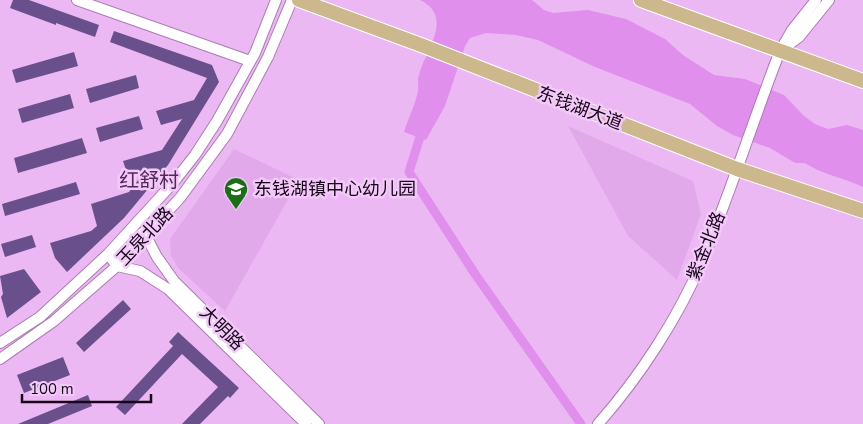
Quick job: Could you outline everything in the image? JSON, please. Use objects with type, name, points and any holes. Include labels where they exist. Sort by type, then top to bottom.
[{"type":"main road","name":"东钱湖大道","points":[[299,0],[421,45],[737,169],[863,210]]},
{"type":"main road","points":[[641,0],[863,80]]},
{"type":"street","points":[[77,0],[250,61]]},
{"type":"street","name":"玉泉北路","points":[[0,343],[40,317],[108,254],[156,202],[195,155],[217,121],[250,61],[276,0]]},
{"type":"street","name":"玉泉北路","points":[[0,359],[54,321],[118,266],[180,198],[227,134],[268,57],[292,0]]},
{"type":"street","name":"紫金北路","points":[[599,423],[642,368],[685,297],[702,262],[780,51],[792,30],[816,0]]},
{"type":"street","points":[[780,51],[799,36],[829,0]]},
{"type":"street","name":"大明路","points":[[134,226],[146,236],[156,257],[174,281],[319,424]]},
{"type":"street","points":[[108,254],[118,266]]},
{"type":"street","name":"大明路","points":[[118,266],[140,271],[168,289],[306,424]]},
{"type":"shaded area","points":[[420,0],[532,0],[544,10],[553,13],[588,10],[626,19],[665,39],[683,55],[714,75],[745,79],[784,95],[804,116],[815,124],[828,129],[847,125],[863,130],[863,187],[805,163],[795,163],[770,148],[733,135],[717,126],[690,104],[595,67],[538,40],[516,35],[486,33],[470,38],[465,46],[445,106],[426,140],[404,132],[417,96],[418,79],[422,65],[437,25],[435,15],[430,7]]},
{"type":"shaded area","points":[[568,126],[693,181],[701,214],[677,280],[628,236]]},
{"type":"shaded area","name":"东钱湖镇中心幼儿园","points":[[234,149],[299,180],[225,311],[178,268],[171,256],[170,239]]},
{"type":"building","points":[[13,0],[29,0],[99,25],[95,37],[10,8]]},
{"type":"building","points":[[114,31],[212,65],[219,82],[168,165],[124,218],[67,272],[55,258],[50,243],[91,231],[97,226],[91,204],[129,192],[145,171],[128,176],[123,161],[162,150],[182,119],[161,125],[156,111],[194,100],[207,78],[110,42]]},
{"type":"building","points":[[74,52],[78,66],[16,83],[12,70]]},
{"type":"building","points":[[136,75],[139,88],[90,103],[86,89]]},
{"type":"building","points":[[70,94],[74,108],[22,123],[18,109]]},
{"type":"building","points":[[139,116],[143,129],[100,142],[96,128]]},
{"type":"building","points":[[82,138],[87,153],[18,173],[14,158]]},
{"type":"building","points":[[76,182],[80,194],[5,216],[2,204]]},
{"type":"building","points":[[32,235],[36,247],[5,257],[1,244]]},
{"type":"building","points":[[24,269],[41,292],[7,318],[1,297],[3,294],[0,276]]},
{"type":"building","points":[[123,300],[131,309],[84,352],[76,343]]},
{"type":"building","points":[[178,332],[239,388],[230,398],[228,396],[200,424],[182,424],[218,387],[182,354],[125,415],[116,407],[173,346],[169,342]]},
{"type":"building","points":[[63,357],[70,375],[24,393],[17,375]]},
{"type":"building","points":[[88,395],[92,406],[48,424],[18,424]]},
{"type":"waterway","points":[[423,127],[409,172],[475,274],[581,424]]},
{"type":"place","name":"东钱湖镇中心幼儿园","points":[[236,210]]},
{"type":"district","name":"红舒村","points":[[149,180]]}]
